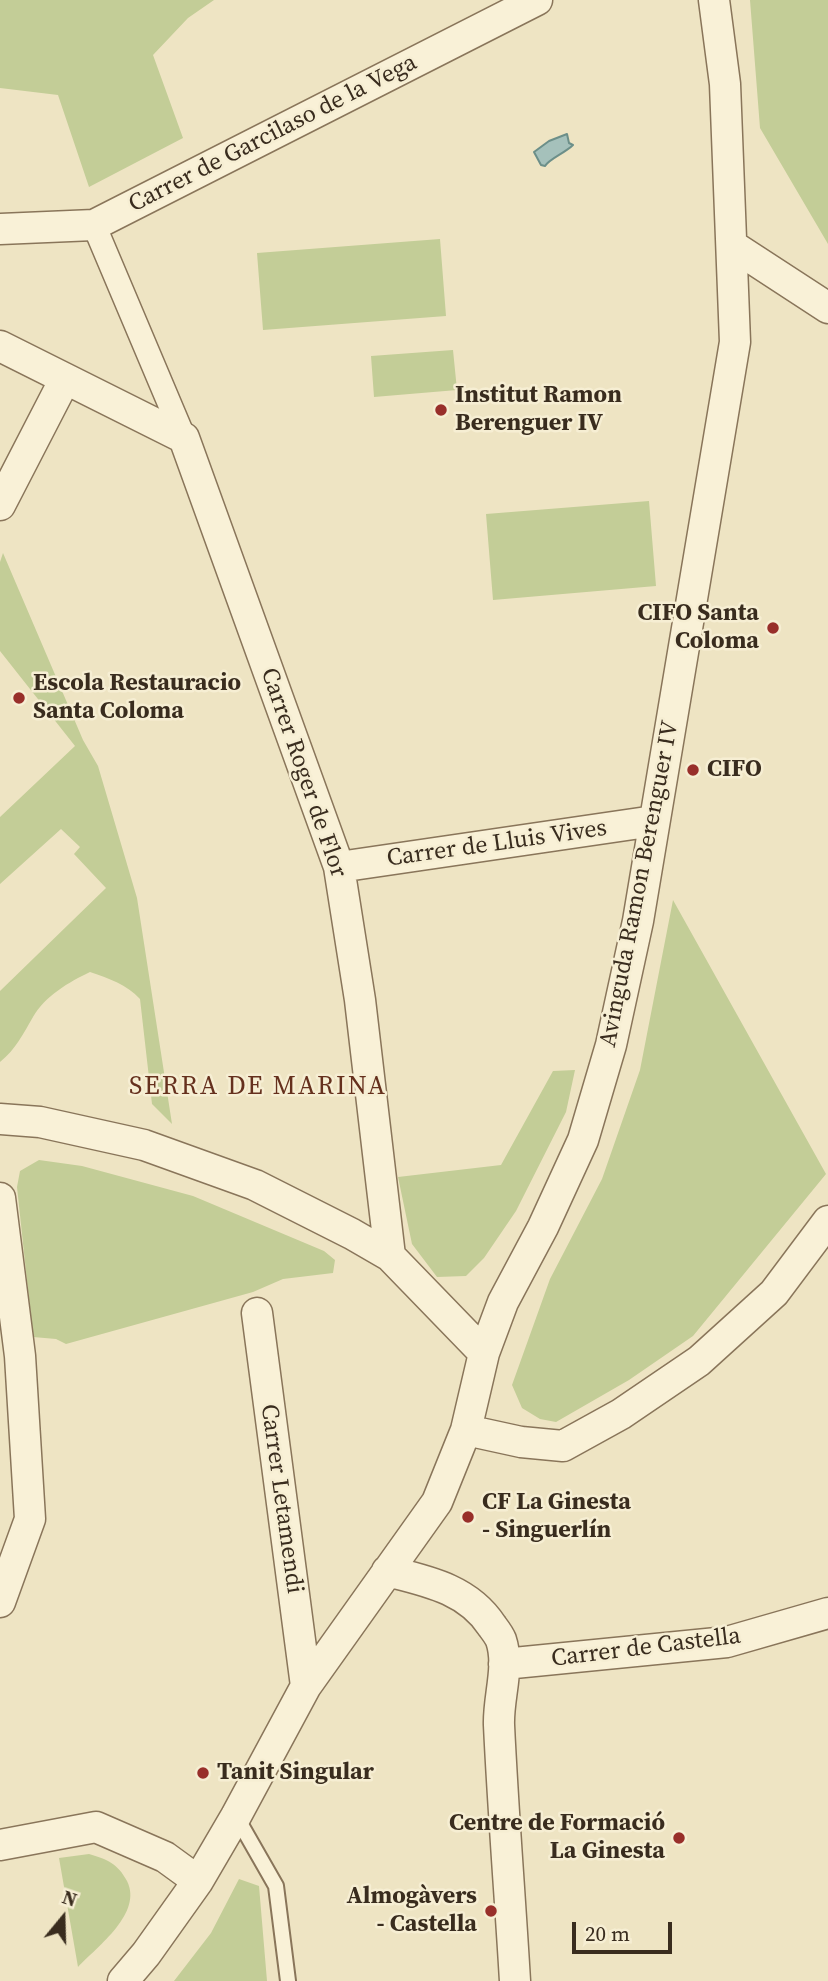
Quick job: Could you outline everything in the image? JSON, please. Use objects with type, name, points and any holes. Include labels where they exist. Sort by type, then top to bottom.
[{"type":"street","name":"Carrer de Garcilaso de la Vega","points":[[0,229],[94,225],[537,0]]},
{"type":"street","name":"Avinguda Ramon Berenguer IV","points":[[123,1981],[146,1954],[198,1881],[306,1686],[437,1502],[466,1430],[484,1353],[503,1302],[543,1227],[583,1140],[611,1045],[638,921],[735,342],[725,84],[715,0]]},
{"type":"street","name":"Carrer Roger de Flor","points":[[94,225],[184,438],[339,867],[360,1000],[390,1256]]},
{"type":"street","points":[[733,246],[828,308]]},
{"type":"street","points":[[0,346],[184,438]]},
{"type":"street","points":[[0,505],[65,379]]},
{"type":"street","name":"Carrer de Lluis Vives","points":[[339,867],[654,821]]},
{"type":"street","points":[[0,1119],[40,1122],[144,1145],[255,1185],[390,1256],[484,1353]]},
{"type":"street","points":[[0,1198],[10,1356],[30,1519],[0,1602]]},
{"type":"street","points":[[466,1430],[521,1442],[563,1446],[621,1414],[699,1362],[774,1293],[828,1221]]},
{"type":"street","name":"Carrer Letamendi","points":[[257,1312],[306,1686]]},
{"type":"street","points":[[387,1571],[421,1579],[453,1591],[473,1603],[501,1639],[504,1664],[499,1720],[515,1981]]},
{"type":"street","name":"Carrer de Castella","points":[[504,1664],[727,1643],[828,1613]]},
{"type":"street","points":[[0,1845],[96,1827],[165,1857],[198,1881]]},
{"type":"lane","points":[[236,1816],[276,1886],[288,1981]]},
{"type":"green space","points":[[0,0],[214,0],[188,18],[153,55],[183,138],[89,187],[58,95],[0,88]]},
{"type":"green space","points":[[750,0],[828,0],[828,244],[760,128]]},
{"type":"green space","points":[[440,239],[446,316],[263,330],[257,253]]},
{"type":"green space","points":[[453,350],[457,390],[374,397],[371,356]]},
{"type":"green space","points":[[649,501],[656,586],[493,600],[486,514]]},
{"type":"green space","points":[[3,553],[83,740],[98,766],[137,898],[172,1124],[152,1104],[140,999],[123,986],[104,977],[90,972],[51,996],[38,1009],[15,1047],[0,1062],[0,991],[106,888],[74,854],[80,847],[61,829],[0,884],[0,817],[75,746],[0,651],[0,562]]},
{"type":"green space","points":[[673,900],[826,1174],[693,1336],[629,1380],[556,1422],[540,1419],[522,1408],[512,1385],[550,1279],[602,1179],[640,1070]]},
{"type":"green space","points":[[575,1070],[566,1112],[516,1211],[484,1258],[466,1276],[437,1277],[412,1244],[398,1177],[501,1165],[553,1071]]},
{"type":"green space","points":[[39,1160],[82,1166],[193,1196],[324,1251],[335,1260],[333,1273],[283,1279],[253,1292],[66,1344],[56,1339],[33,1337],[17,1187],[20,1171]]},
{"type":"green space","points":[[89,1854],[107,1860],[124,1875],[130,1893],[129,1905],[124,1917],[107,1939],[78,1967],[59,1858]]},
{"type":"green space","points":[[239,1879],[259,1886],[267,1981],[174,1981],[211,1933]]},
{"type":"water","points":[[567,134],[569,143],[573,145],[545,166],[541,165],[534,152],[549,141]]},
{"type":"place","name":"Institut Ramon Berenguer IV","points":[[441,410]]},
{"type":"place","name":"CIFO Santa Coloma","points":[[773,628]]},
{"type":"place","name":"Escola Restauracio Santa Coloma","points":[[19,698]]},
{"type":"place","name":"CIFO","points":[[693,770]]},
{"type":"place","name":"CF La Ginesta - Singuerlín","points":[[468,1517]]},
{"type":"place","name":"Tanit Singular","points":[[203,1773]]},
{"type":"place","name":"Centre de Formació La Ginesta","points":[[679,1838]]},
{"type":"place","name":"Almogàvers - Castella","points":[[491,1911]]},
{"type":"district","name":"SERRA DE MARINA","points":[[258,1087]]}]
